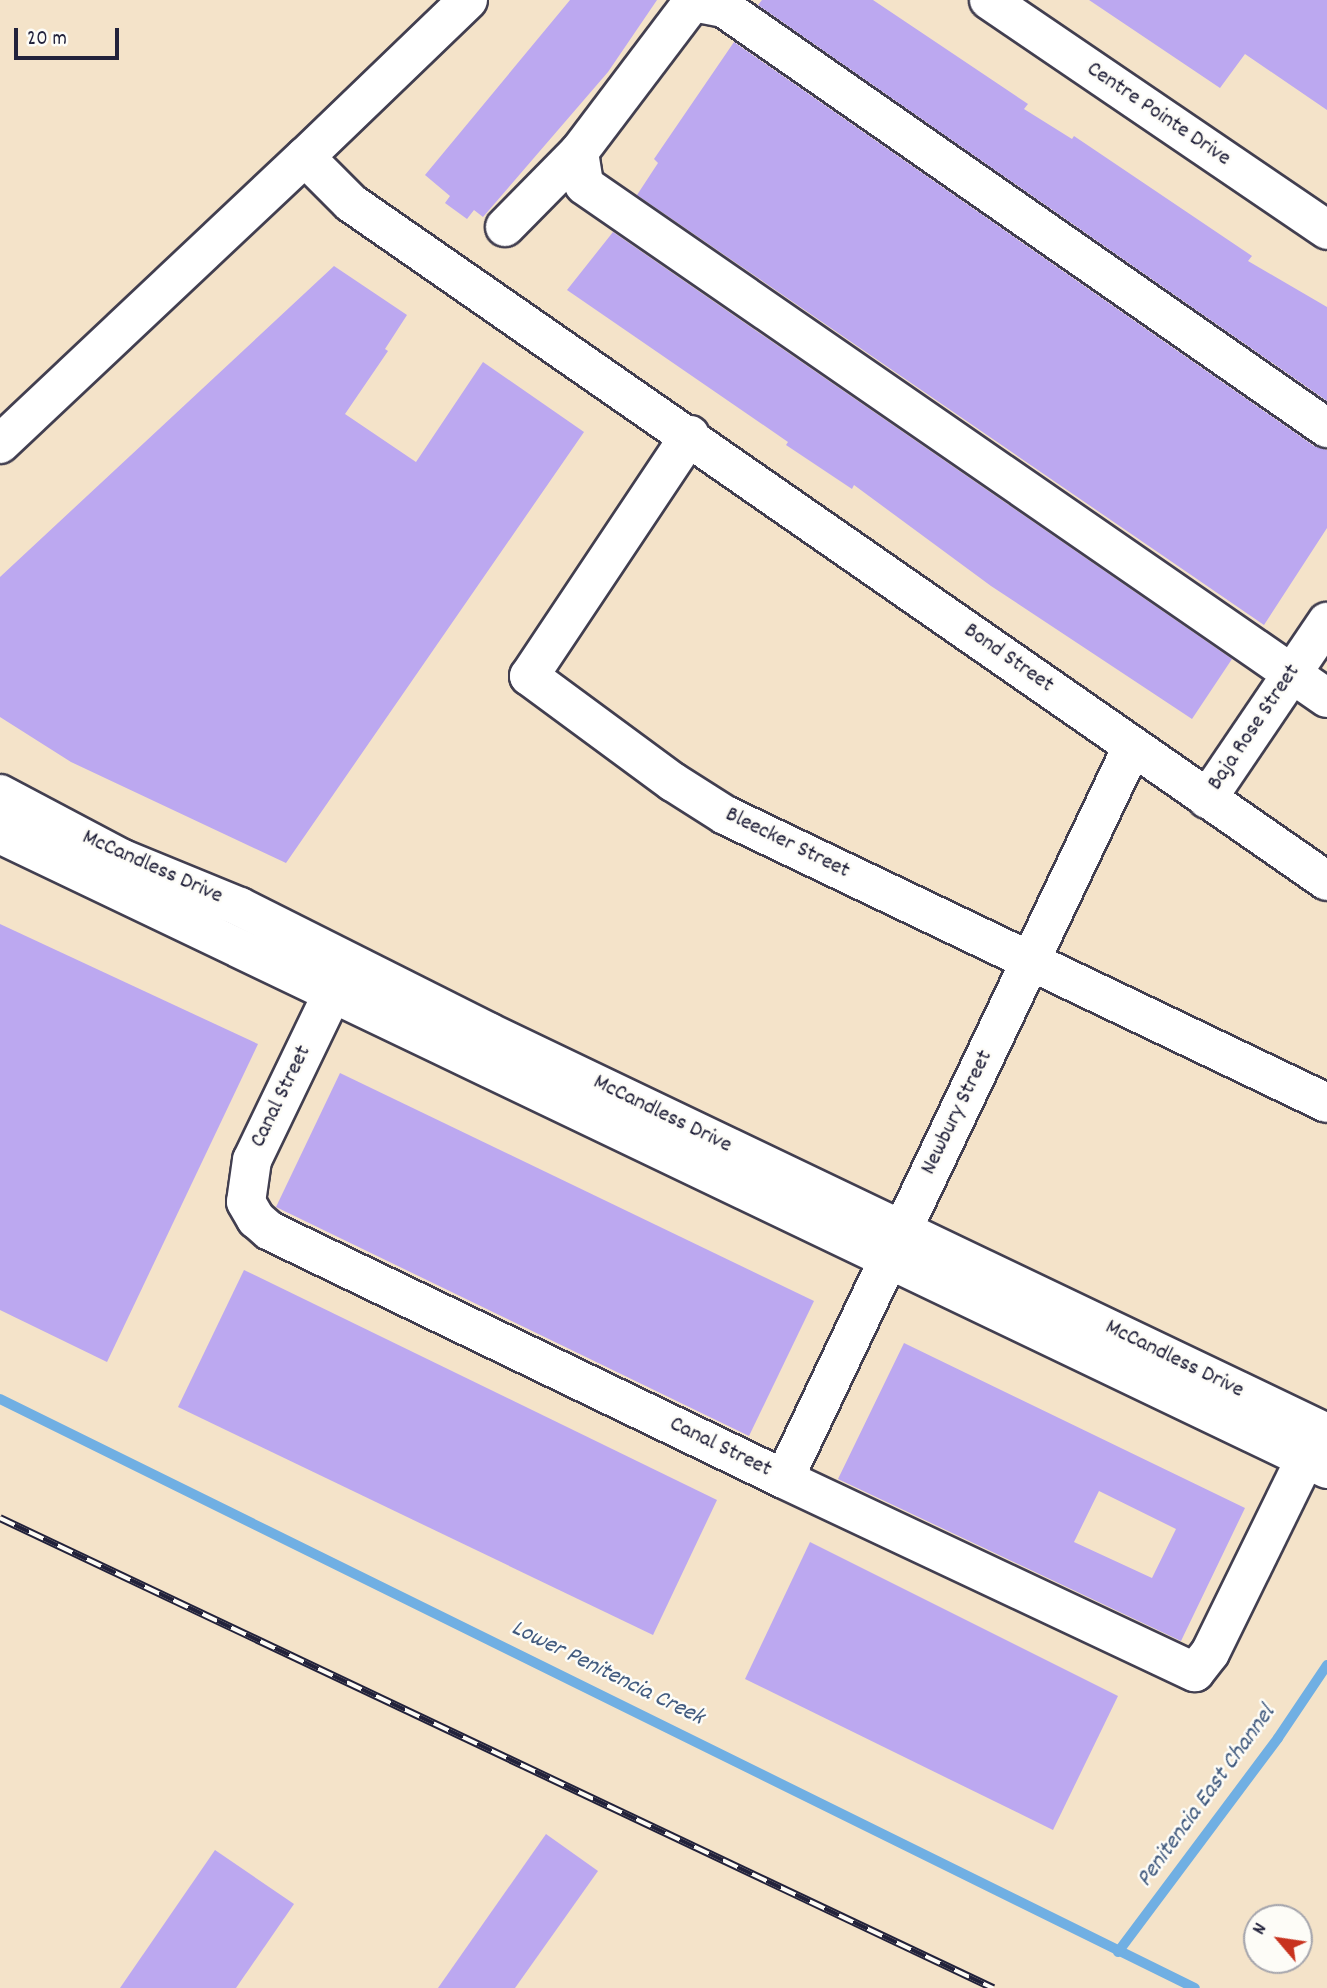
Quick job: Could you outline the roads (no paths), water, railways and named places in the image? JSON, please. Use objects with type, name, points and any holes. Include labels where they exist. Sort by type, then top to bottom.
[{"type":"street","points":[[0,444],[468,0]]},
{"type":"street","name":"Centre Pointe Drive","points":[[989,0],[1327,230]]},
{"type":"street","points":[[505,228],[579,152],[694,1],[724,8],[1327,428]]},
{"type":"street","points":[[579,152],[584,185],[1327,698]]},
{"type":"street","name":"Bond Street","points":[[305,157],[351,203],[690,435],[1327,881]]},
{"type":"street","name":"Bleecker Street","points":[[690,435],[529,677],[673,782],[725,815],[1327,1102]]},
{"type":"street","name":"Baja Rose Street","points":[[1207,799],[1327,622]]},
{"type":"street","name":"Newbury Street","points":[[784,1479],[1132,747]]},
{"type":"street","name":"McCandless Drive","points":[[0,794],[123,859],[240,907],[488,1032],[895,1244],[1320,1454]]},
{"type":"street","name":"McCandless Drive","points":[[0,834],[332,994],[895,1244]]},
{"type":"street","name":"Canal Street","points":[[332,994],[252,1160],[246,1202],[256,1219],[283,1237],[784,1479],[1195,1672],[1210,1653],[1320,1454]]},
{"type":"waterway","name":"Lower Penitencia Creek","points":[[0,1399],[1195,1988]]},
{"type":"waterway","name":"Penitencia East Channel","points":[[1118,1952],[1278,1738],[1327,1665]]},
{"type":"railway","points":[[0,1518],[993,1988]]}]
